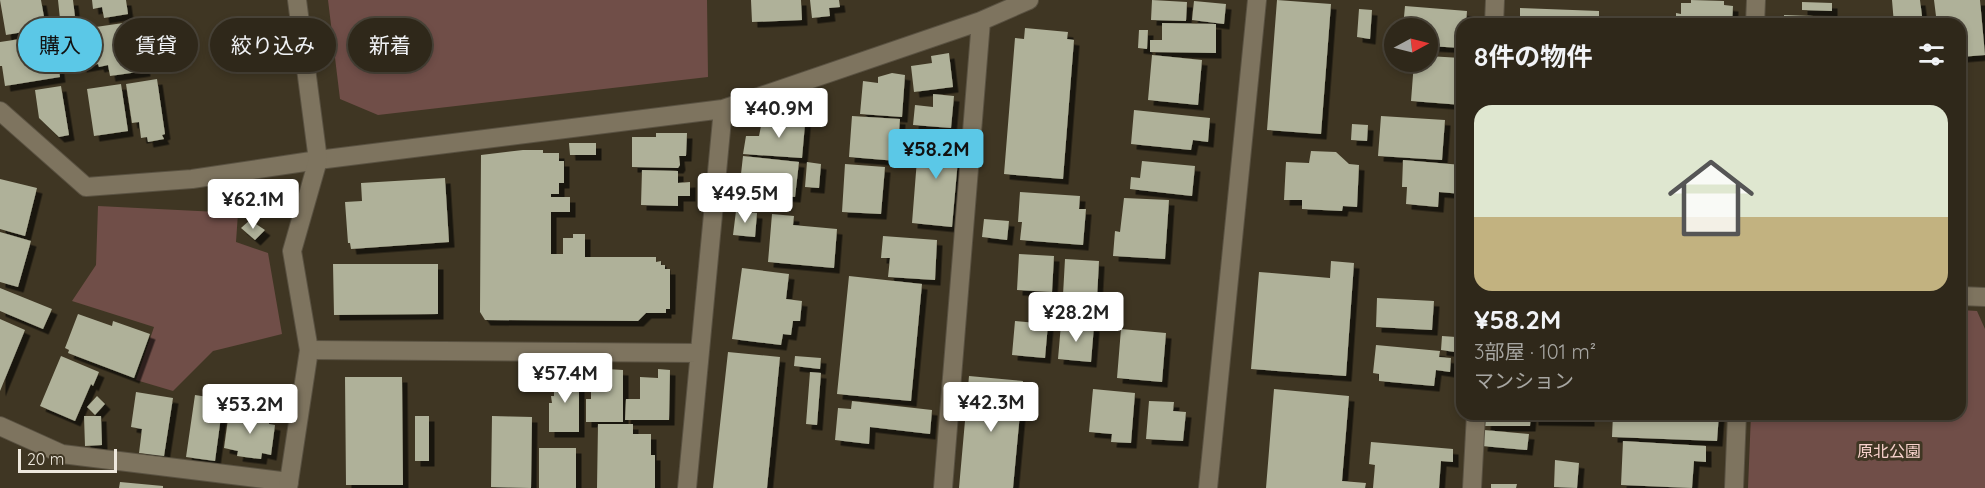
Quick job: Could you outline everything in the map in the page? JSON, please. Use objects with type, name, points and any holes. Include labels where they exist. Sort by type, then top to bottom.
[{"type":"street","points":[[0,426],[62,454],[289,485],[309,350],[292,251],[318,160],[297,0]]},
{"type":"street","points":[[0,111],[86,187],[192,179],[318,160],[723,109],[981,21],[1029,0]]},
{"type":"street","points":[[1208,488],[1257,0]]},
{"type":"street","points":[[1494,18],[1495,0]]},
{"type":"street","points":[[1755,18],[1756,0]]},
{"type":"street","points":[[943,488],[981,21]]},
{"type":"street","points":[[687,488],[723,109]]},
{"type":"street","points":[[1966,296],[1985,297]]},
{"type":"street","points":[[309,350],[699,353]]},
{"type":"street","points":[[1472,488],[1476,420]]},
{"type":"street","points":[[1734,488],[1737,420]]},
{"type":"green space","points":[[328,0],[707,0],[708,77],[378,115],[340,99],[336,66],[336,18],[330,18]]},
{"type":"green space","points":[[98,206],[238,213],[236,242],[268,253],[282,334],[213,351],[173,391],[136,380],[154,327],[72,301],[96,265]]},
{"type":"green space","name":"原北公園","points":[[1966,310],[1977,311],[1985,329],[1985,488],[1748,488],[1751,420],[1966,420]]},
{"type":"building","points":[[0,0],[41,0],[44,18],[18,18],[18,33],[6,35]]},
{"type":"building","points":[[58,0],[73,0],[75,17],[60,18]]},
{"type":"building","points":[[92,0],[126,0],[128,14],[104,18],[102,7],[93,9]]},
{"type":"building","points":[[751,0],[801,0],[802,20],[752,22]]},
{"type":"building","points":[[810,0],[839,0],[840,7],[829,8],[830,16],[812,18]]},
{"type":"building","points":[[1152,0],[1187,2],[1186,21],[1151,20]]},
{"type":"building","points":[[1277,0],[1331,4],[1321,134],[1267,130]]},
{"type":"building","points":[[1691,0],[1724,1],[1724,5],[1733,6],[1732,18],[1676,18],[1676,13],[1681,14],[1681,3],[1691,3]]},
{"type":"building","points":[[1892,0],[1920,0],[1922,18],[1894,18]]},
{"type":"building","points":[[1934,0],[1980,0],[1985,55],[1966,57],[1966,18],[1936,18]]},
{"type":"building","points":[[1194,1],[1226,4],[1224,24],[1192,20]]},
{"type":"building","points":[[1802,2],[1832,3],[1832,11],[1802,10]]},
{"type":"building","points":[[1405,6],[1467,11],[1466,18],[1456,18],[1456,48],[1438,47],[1438,18],[1404,18]]},
{"type":"building","points":[[1520,8],[1599,11],[1599,18],[1520,18]]},
{"type":"building","points":[[1359,9],[1372,10],[1370,39],[1357,37]]},
{"type":"building","points":[[1784,15],[1841,17],[1841,18],[1784,18]]},
{"type":"building","points":[[1162,23],[1216,24],[1216,53],[1150,52],[1150,40],[1162,40]]},
{"type":"building","points":[[114,24],[114,72],[138,72],[110,76],[108,65],[102,66],[102,26]]},
{"type":"building","points":[[1025,28],[1068,32],[1067,39],[1074,40],[1063,179],[1004,174],[1015,38],[1024,39]]},
{"type":"building","points":[[1139,30],[1148,30],[1147,49],[1138,48]]},
{"type":"building","points":[[18,39],[18,72],[59,72],[60,77],[5,86],[2,66],[0,66],[0,42]]},
{"type":"building","points":[[949,53],[953,87],[914,92],[911,66],[932,63],[931,56]]},
{"type":"building","points":[[1152,55],[1202,60],[1198,105],[1148,100]]},
{"type":"building","points":[[1438,57],[1456,58],[1456,105],[1411,101],[1413,72],[1438,72]]},
{"type":"building","points":[[892,73],[905,75],[902,117],[860,114],[863,81],[878,83],[878,77]]},
{"type":"building","points":[[157,79],[165,134],[162,135],[164,139],[148,142],[147,137],[141,138],[139,122],[132,123],[126,84]]},
{"type":"building","points":[[121,84],[128,131],[94,136],[87,89]]},
{"type":"building","points":[[61,86],[69,135],[59,137],[39,118],[35,90]]},
{"type":"building","points":[[933,94],[954,96],[951,128],[913,125],[915,105],[933,107]]},
{"type":"building","points":[[1134,110],[1210,118],[1208,142],[1193,140],[1191,150],[1131,144]]},
{"type":"building","points":[[806,113],[802,158],[743,154],[746,136],[759,136],[761,126]]},
{"type":"building","points":[[852,116],[900,119],[897,161],[849,157]]},
{"type":"building","points":[[1381,116],[1445,120],[1442,160],[1378,156]]},
{"type":"building","points":[[1352,124],[1368,125],[1367,141],[1351,140]]},
{"type":"building","points":[[656,133],[687,133],[686,156],[679,156],[678,168],[632,167],[632,137],[656,137]]},
{"type":"building","points":[[919,134],[960,137],[952,227],[912,223]]},
{"type":"building","points":[[569,143],[596,143],[596,155],[570,155]]},
{"type":"building","points":[[523,150],[559,153],[559,161],[564,161],[564,183],[559,183],[559,194],[551,194],[551,197],[570,197],[570,212],[551,212],[551,254],[563,254],[563,238],[573,238],[573,234],[585,234],[585,257],[656,257],[656,262],[661,261],[665,269],[670,269],[670,309],[666,309],[666,313],[646,313],[638,321],[485,320],[480,312],[481,155]]},
{"type":"building","points":[[1311,151],[1336,152],[1349,164],[1359,165],[1357,207],[1343,206],[1342,211],[1302,209],[1302,200],[1284,200],[1286,162],[1309,163]]},
{"type":"building","points":[[743,156],[799,162],[795,197],[739,192]]},
{"type":"building","points":[[1403,160],[1456,164],[1456,193],[1439,192],[1438,207],[1406,204],[1407,187],[1402,187]]},
{"type":"building","points":[[1142,161],[1195,166],[1192,196],[1130,189],[1131,177],[1140,178]]},
{"type":"building","points":[[807,162],[821,164],[819,188],[805,187]]},
{"type":"building","points":[[845,164],[885,167],[881,214],[842,212]]},
{"type":"building","points":[[642,170],[678,171],[678,183],[690,182],[690,196],[678,196],[678,206],[641,205]]},
{"type":"building","points":[[445,178],[449,242],[351,249],[348,243],[345,202],[362,201],[361,183]]},
{"type":"building","points":[[0,179],[37,188],[25,236],[0,229]]},
{"type":"building","points":[[1020,192],[1080,196],[1079,209],[1086,209],[1083,245],[1020,240],[1022,222],[1018,222]]},
{"type":"building","points":[[1124,198],[1169,200],[1165,259],[1113,256],[1115,231],[1120,232]]},
{"type":"building","points":[[736,211],[757,213],[755,237],[733,235]]},
{"type":"building","points":[[772,214],[794,216],[793,225],[837,229],[834,268],[768,262]]},
{"type":"building","points":[[984,219],[1009,221],[1007,240],[982,237]]},
{"type":"building","points":[[250,220],[265,230],[255,240],[241,228]]},
{"type":"building","points":[[0,232],[31,241],[18,287],[0,282]]},
{"type":"building","points":[[883,236],[937,240],[935,280],[888,277],[890,258],[881,258]]},
{"type":"building","points":[[1019,254],[1054,256],[1052,292],[1017,290]]},
{"type":"building","points":[[1065,259],[1099,261],[1097,298],[1063,295]]},
{"type":"building","points":[[1331,261],[1354,263],[1346,376],[1251,369],[1259,272],[1330,278]]},
{"type":"building","points":[[333,264],[438,264],[438,314],[334,315]]},
{"type":"building","points":[[742,268],[789,274],[786,299],[802,301],[800,321],[793,321],[791,335],[783,334],[781,345],[732,339]]},
{"type":"building","points":[[849,276],[922,284],[911,401],[837,394]]},
{"type":"building","points":[[0,288],[52,309],[43,329],[0,311]]},
{"type":"building","points":[[1377,298],[1434,301],[1432,330],[1376,327]]},
{"type":"building","points":[[78,314],[112,326],[113,321],[150,334],[134,378],[68,353],[69,350],[65,348]]},
{"type":"building","points":[[0,319],[25,330],[0,391]]},
{"type":"building","points":[[1015,321],[1048,324],[1045,358],[1012,355]]},
{"type":"building","points":[[1061,324],[1094,326],[1091,362],[1058,359]]},
{"type":"building","points":[[1121,329],[1166,333],[1162,382],[1117,378]]},
{"type":"building","points":[[1442,336],[1456,337],[1455,352],[1441,350]]},
{"type":"building","points":[[1376,345],[1440,351],[1439,357],[1451,358],[1450,372],[1436,370],[1434,386],[1379,381],[1379,374],[1373,373]]},
{"type":"building","points":[[728,352],[780,357],[767,488],[713,488]]},
{"type":"building","points":[[61,356],[99,372],[93,386],[91,384],[75,421],[40,406]]},
{"type":"building","points":[[795,356],[821,358],[820,369],[794,366]]},
{"type":"building","points":[[591,368],[623,370],[623,422],[586,422],[586,399],[591,399]]},
{"type":"building","points":[[658,369],[670,370],[669,420],[625,420],[626,399],[640,399],[640,377],[658,378]]},
{"type":"building","points":[[579,372],[579,432],[549,432],[549,403],[552,403],[551,396],[554,396],[554,373]]},
{"type":"building","points":[[810,372],[821,373],[817,425],[806,424]]},
{"type":"building","points":[[969,376],[1023,381],[1013,488],[959,488]]},
{"type":"building","points":[[345,377],[402,377],[403,485],[346,485]]},
{"type":"building","points":[[1093,389],[1135,393],[1131,443],[1111,442],[1112,434],[1089,432]]},
{"type":"building","points":[[1274,389],[1349,396],[1342,481],[1366,483],[1365,488],[1266,488]]},
{"type":"building","points":[[136,392],[173,398],[164,456],[139,453],[142,429],[131,427]]},
{"type":"building","points":[[195,395],[214,398],[213,408],[222,409],[215,461],[186,457]]},
{"type":"building","points":[[97,396],[105,404],[95,415],[87,407]]},
{"type":"building","points":[[852,401],[932,410],[930,434],[870,427],[869,444],[835,440],[838,408],[851,409]]},
{"type":"building","points":[[1149,401],[1174,402],[1173,411],[1186,412],[1183,441],[1146,439]]},
{"type":"building","points":[[240,405],[251,407],[249,416],[269,419],[269,424],[275,425],[271,455],[262,453],[261,459],[237,456],[238,451],[224,448],[228,419],[238,420]]},
{"type":"building","points":[[84,416],[101,416],[102,445],[85,446]]},
{"type":"building","points":[[415,416],[429,416],[429,461],[415,461]]},
{"type":"building","points":[[492,416],[532,417],[531,488],[491,487]]},
{"type":"building","points":[[1486,420],[1530,420],[1530,426],[1485,426]]},
{"type":"building","points":[[1533,420],[1589,420],[1589,421]]},
{"type":"building","points":[[1613,420],[1719,420],[1717,441],[1612,437]]},
{"type":"building","points":[[598,424],[633,424],[633,434],[651,434],[651,455],[655,455],[655,488],[597,488]]},
{"type":"building","points":[[1484,430],[1529,434],[1527,450],[1482,446]]},
{"type":"building","points":[[1623,441],[1706,446],[1706,462],[1694,461],[1692,488],[1621,485]]},
{"type":"building","points":[[1371,442],[1453,449],[1453,462],[1441,461],[1439,488],[1373,488],[1375,465],[1369,464]]},
{"type":"building","points":[[539,448],[576,448],[576,488],[539,488]]},
{"type":"building","points":[[1555,460],[1579,463],[1577,488],[1554,487]]},
{"type":"building","points":[[120,482],[163,486],[163,488],[119,488]]},
{"type":"building","points":[[1491,484],[1517,484],[1516,488],[1491,488]]}]
